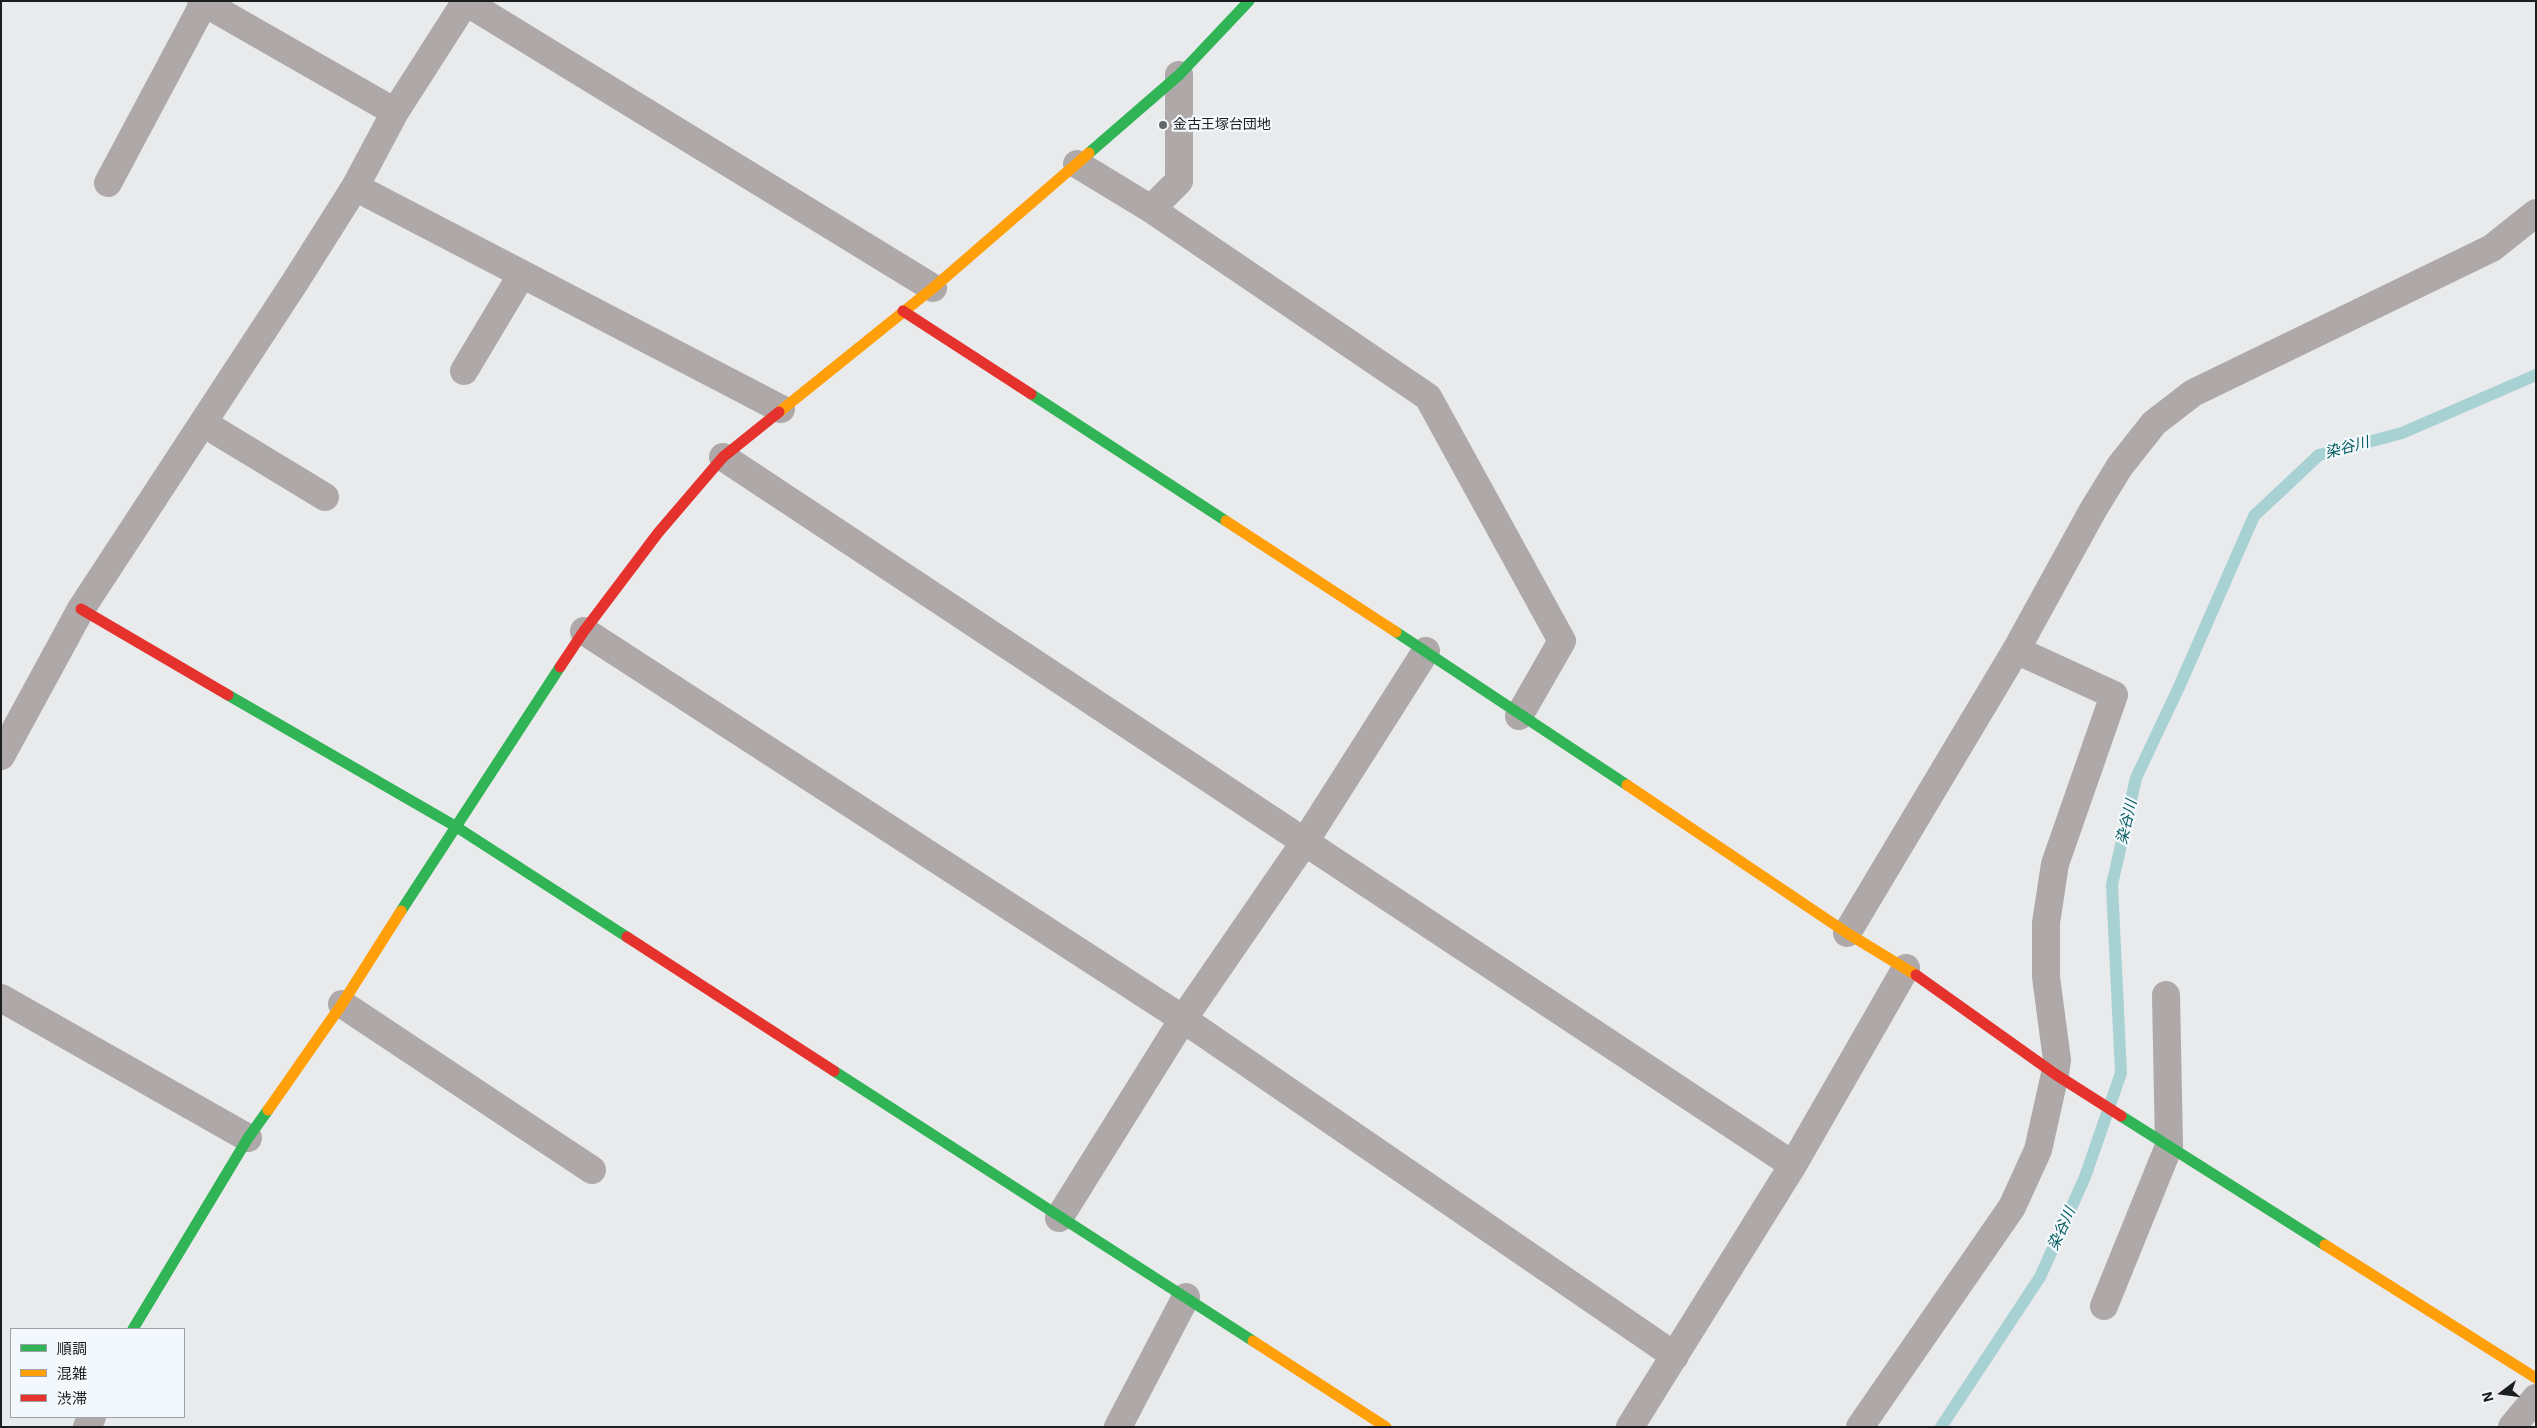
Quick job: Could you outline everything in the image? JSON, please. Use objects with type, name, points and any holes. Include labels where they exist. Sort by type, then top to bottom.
[{"type":"street","points":[[134,1328],[248,1138],[342,1004],[455,826],[584,631],[658,533],[722,457],[933,288],[1179,75],[1249,1]]},
{"type":"street","points":[[108,183],[202,2],[395,112]]},
{"type":"street","points":[[1,756],[81,609],[355,187],[395,112],[466,2],[933,288]]},
{"type":"street","points":[[1152,209],[1179,181],[1179,75]]},
{"type":"street","points":[[1076,164],[1152,209],[1428,397],[1562,641],[1519,716]]},
{"type":"street","points":[[355,187],[781,410]]},
{"type":"street","points":[[1846,933],[2016,650],[2093,510],[2120,466],[2154,423],[2193,393],[2492,248],[2536,213]]},
{"type":"street","points":[[464,371],[522,274]]},
{"type":"street","points":[[902,311],[1426,651],[1519,716],[1846,933],[1906,968],[2054,1074],[2536,1378]]},
{"type":"street","points":[[203,423],[325,497]]},
{"type":"street","points":[[722,457],[1793,1165]]},
{"type":"street","points":[[81,609],[455,826],[1059,1218],[1186,1297],[1386,1427]]},
{"type":"street","points":[[584,631],[1183,1019],[1675,1356]]},
{"type":"street","points":[[1860,1427],[2012,1206],[2038,1150],[2057,1060],[2046,977],[2046,923],[2055,864],[2114,696],[2016,650]]},
{"type":"street","points":[[1059,1218],[1183,1019],[1304,843],[1426,651]]},
{"type":"street","points":[[1630,1427],[1793,1165],[1906,968]]},
{"type":"street","points":[[2104,1306],[2169,1146],[2166,995]]},
{"type":"street","points":[[1,998],[248,1138]]},
{"type":"street","points":[[342,1004],[592,1170]]},
{"type":"street","points":[[1118,1427],[1186,1297]]},
{"type":"street","points":[[2512,1427],[2536,1398]]},
{"type":"waterway","name":"染谷川","points":[[1941,1427],[2040,1277],[2085,1177],[2121,1073],[2112,885],[2136,778],[2179,687],[2254,516],[2319,455],[2402,433],[2536,375]]},
{"type":"traffic: fast","points":[[1089,153],[1179,75],[1249,1]]},
{"type":"traffic: fast","points":[[1031,394],[1226,521]]},
{"type":"traffic: fast","points":[[1396,632],[1627,785]]},
{"type":"traffic: fast","points":[[401,911],[560,667]]},
{"type":"traffic: fast","points":[[228,695],[455,826],[627,937]]},
{"type":"traffic: fast","points":[[834,1071],[1253,1341]]},
{"type":"traffic: fast","points":[[134,1328],[248,1138],[268,1110]]},
{"type":"traffic: fast","points":[[2121,1116],[2325,1245]]},
{"type":"traffic: slow","points":[[779,412],[933,288],[1089,153]]},
{"type":"traffic: slow","points":[[1226,521],[1396,632]]},
{"type":"traffic: slow","points":[[1627,785],[1847,933],[1916,975]]},
{"type":"traffic: slow","points":[[268,1110],[342,1004],[401,911]]},
{"type":"traffic: slow","points":[[2325,1245],[2536,1378]]},
{"type":"traffic: slow","points":[[1253,1341],[1386,1427]]},
{"type":"traffic: jam","points":[[903,311],[1031,394]]},
{"type":"traffic: jam","points":[[560,667],[584,631],[658,533],[723,457],[779,412]]},
{"type":"traffic: jam","points":[[81,609],[228,695]]},
{"type":"traffic: jam","points":[[627,937],[834,1071]]},
{"type":"traffic: jam","points":[[1916,975],[2055,1074],[2121,1116]]},
{"type":"place","name":"金古王塚台団地","points":[[1163,125]]}]
